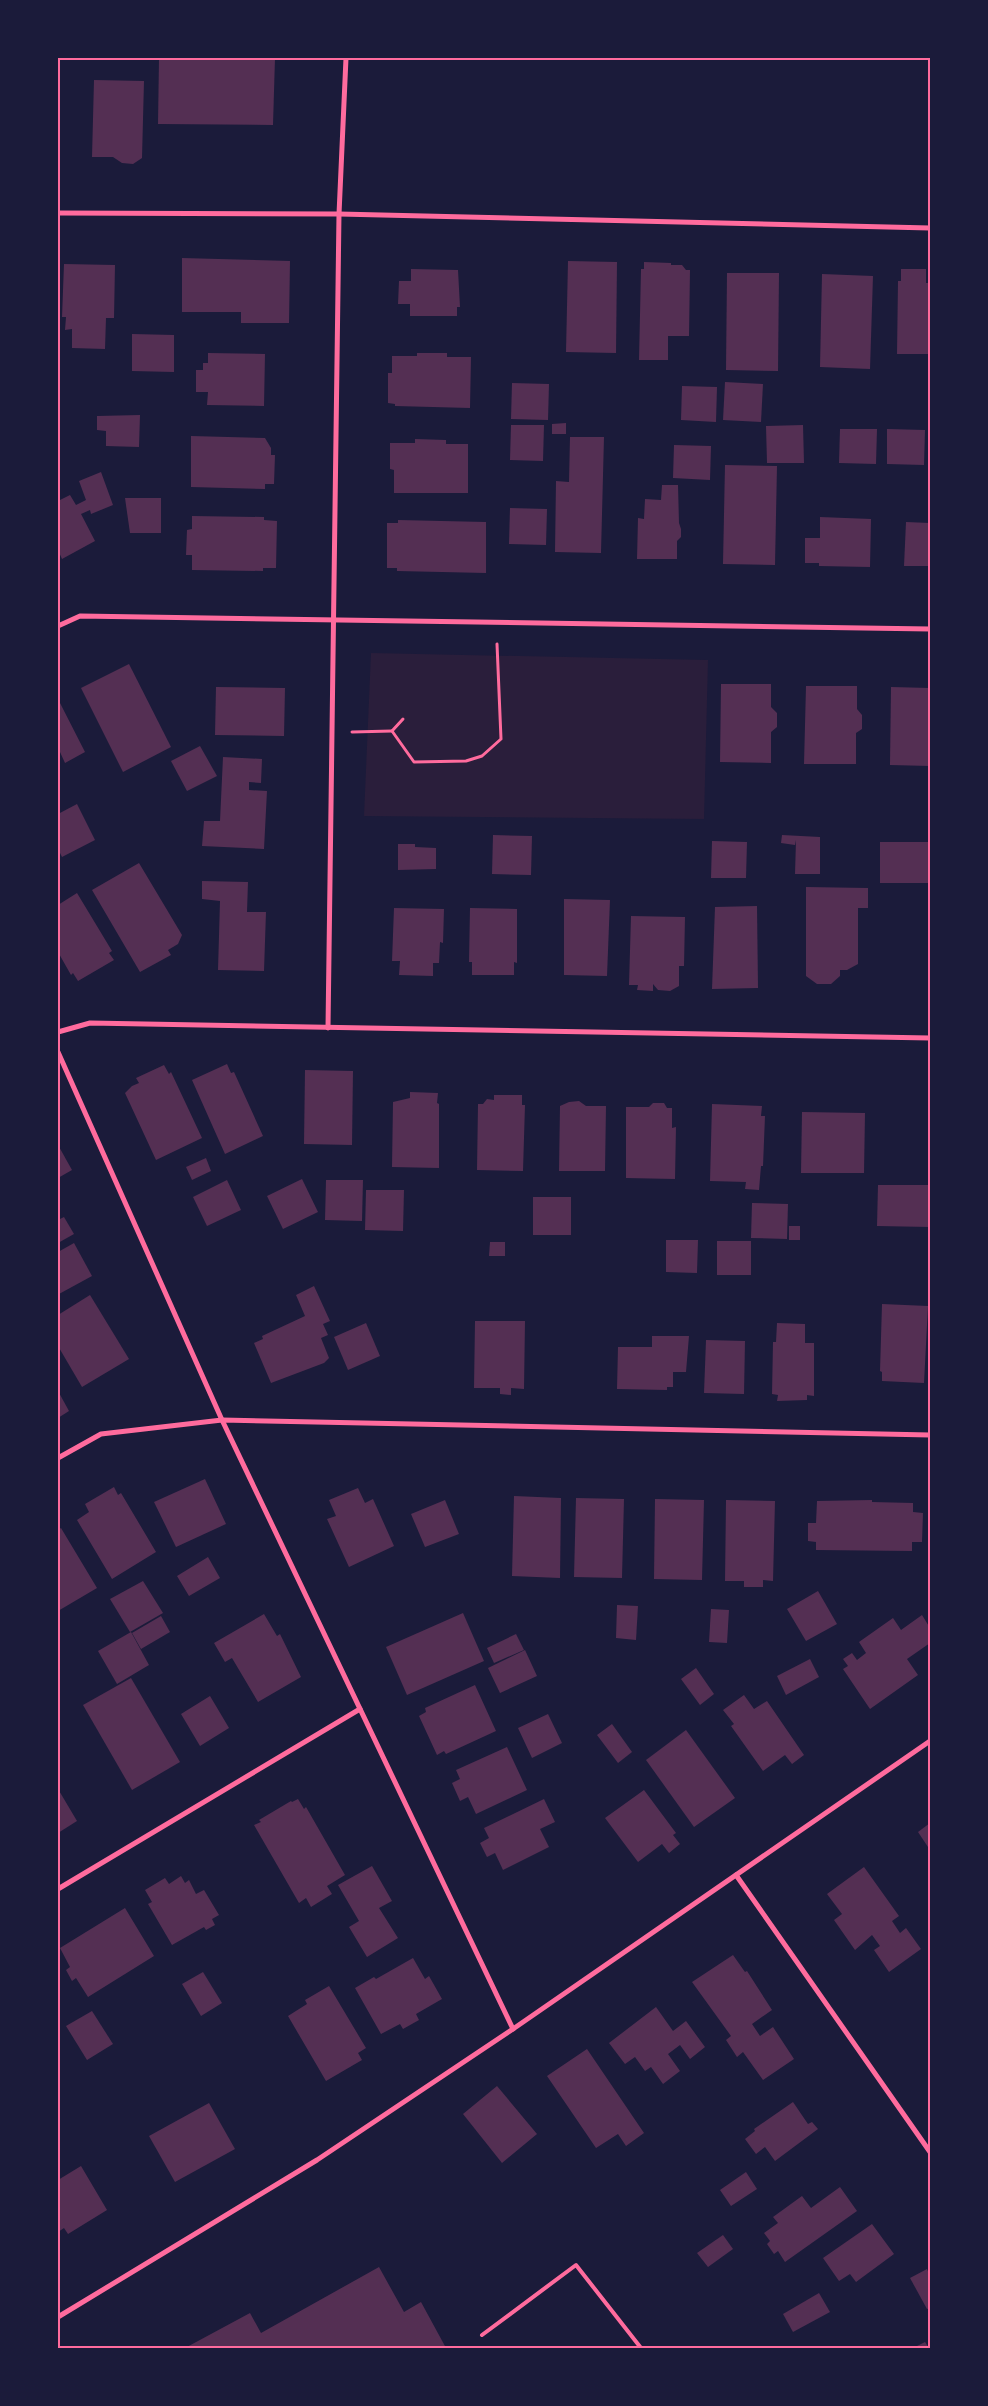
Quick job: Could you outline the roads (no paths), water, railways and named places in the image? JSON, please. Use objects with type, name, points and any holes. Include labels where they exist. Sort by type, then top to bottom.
[{"type":"street","points":[[328,1028],[339,214],[346,58]]},
{"type":"street","points":[[58,213],[339,214],[930,228]]},
{"type":"street","points":[[58,626],[80,616],[930,629]]},
{"type":"street","points":[[58,1032],[90,1023],[930,1038]]},
{"type":"street","points":[[58,1052],[222,1420],[513,2029]]},
{"type":"street","points":[[58,1458],[101,1434],[222,1420],[930,1435]]},
{"type":"street","points":[[58,1889],[360,1709]]},
{"type":"street","points":[[58,2317],[305,2168],[513,2029],[930,1740]]},
{"type":"street","points":[[736,1875],[930,2152]]},
{"type":"lane","points":[[482,2335],[576,2265],[641,2348]]}]
